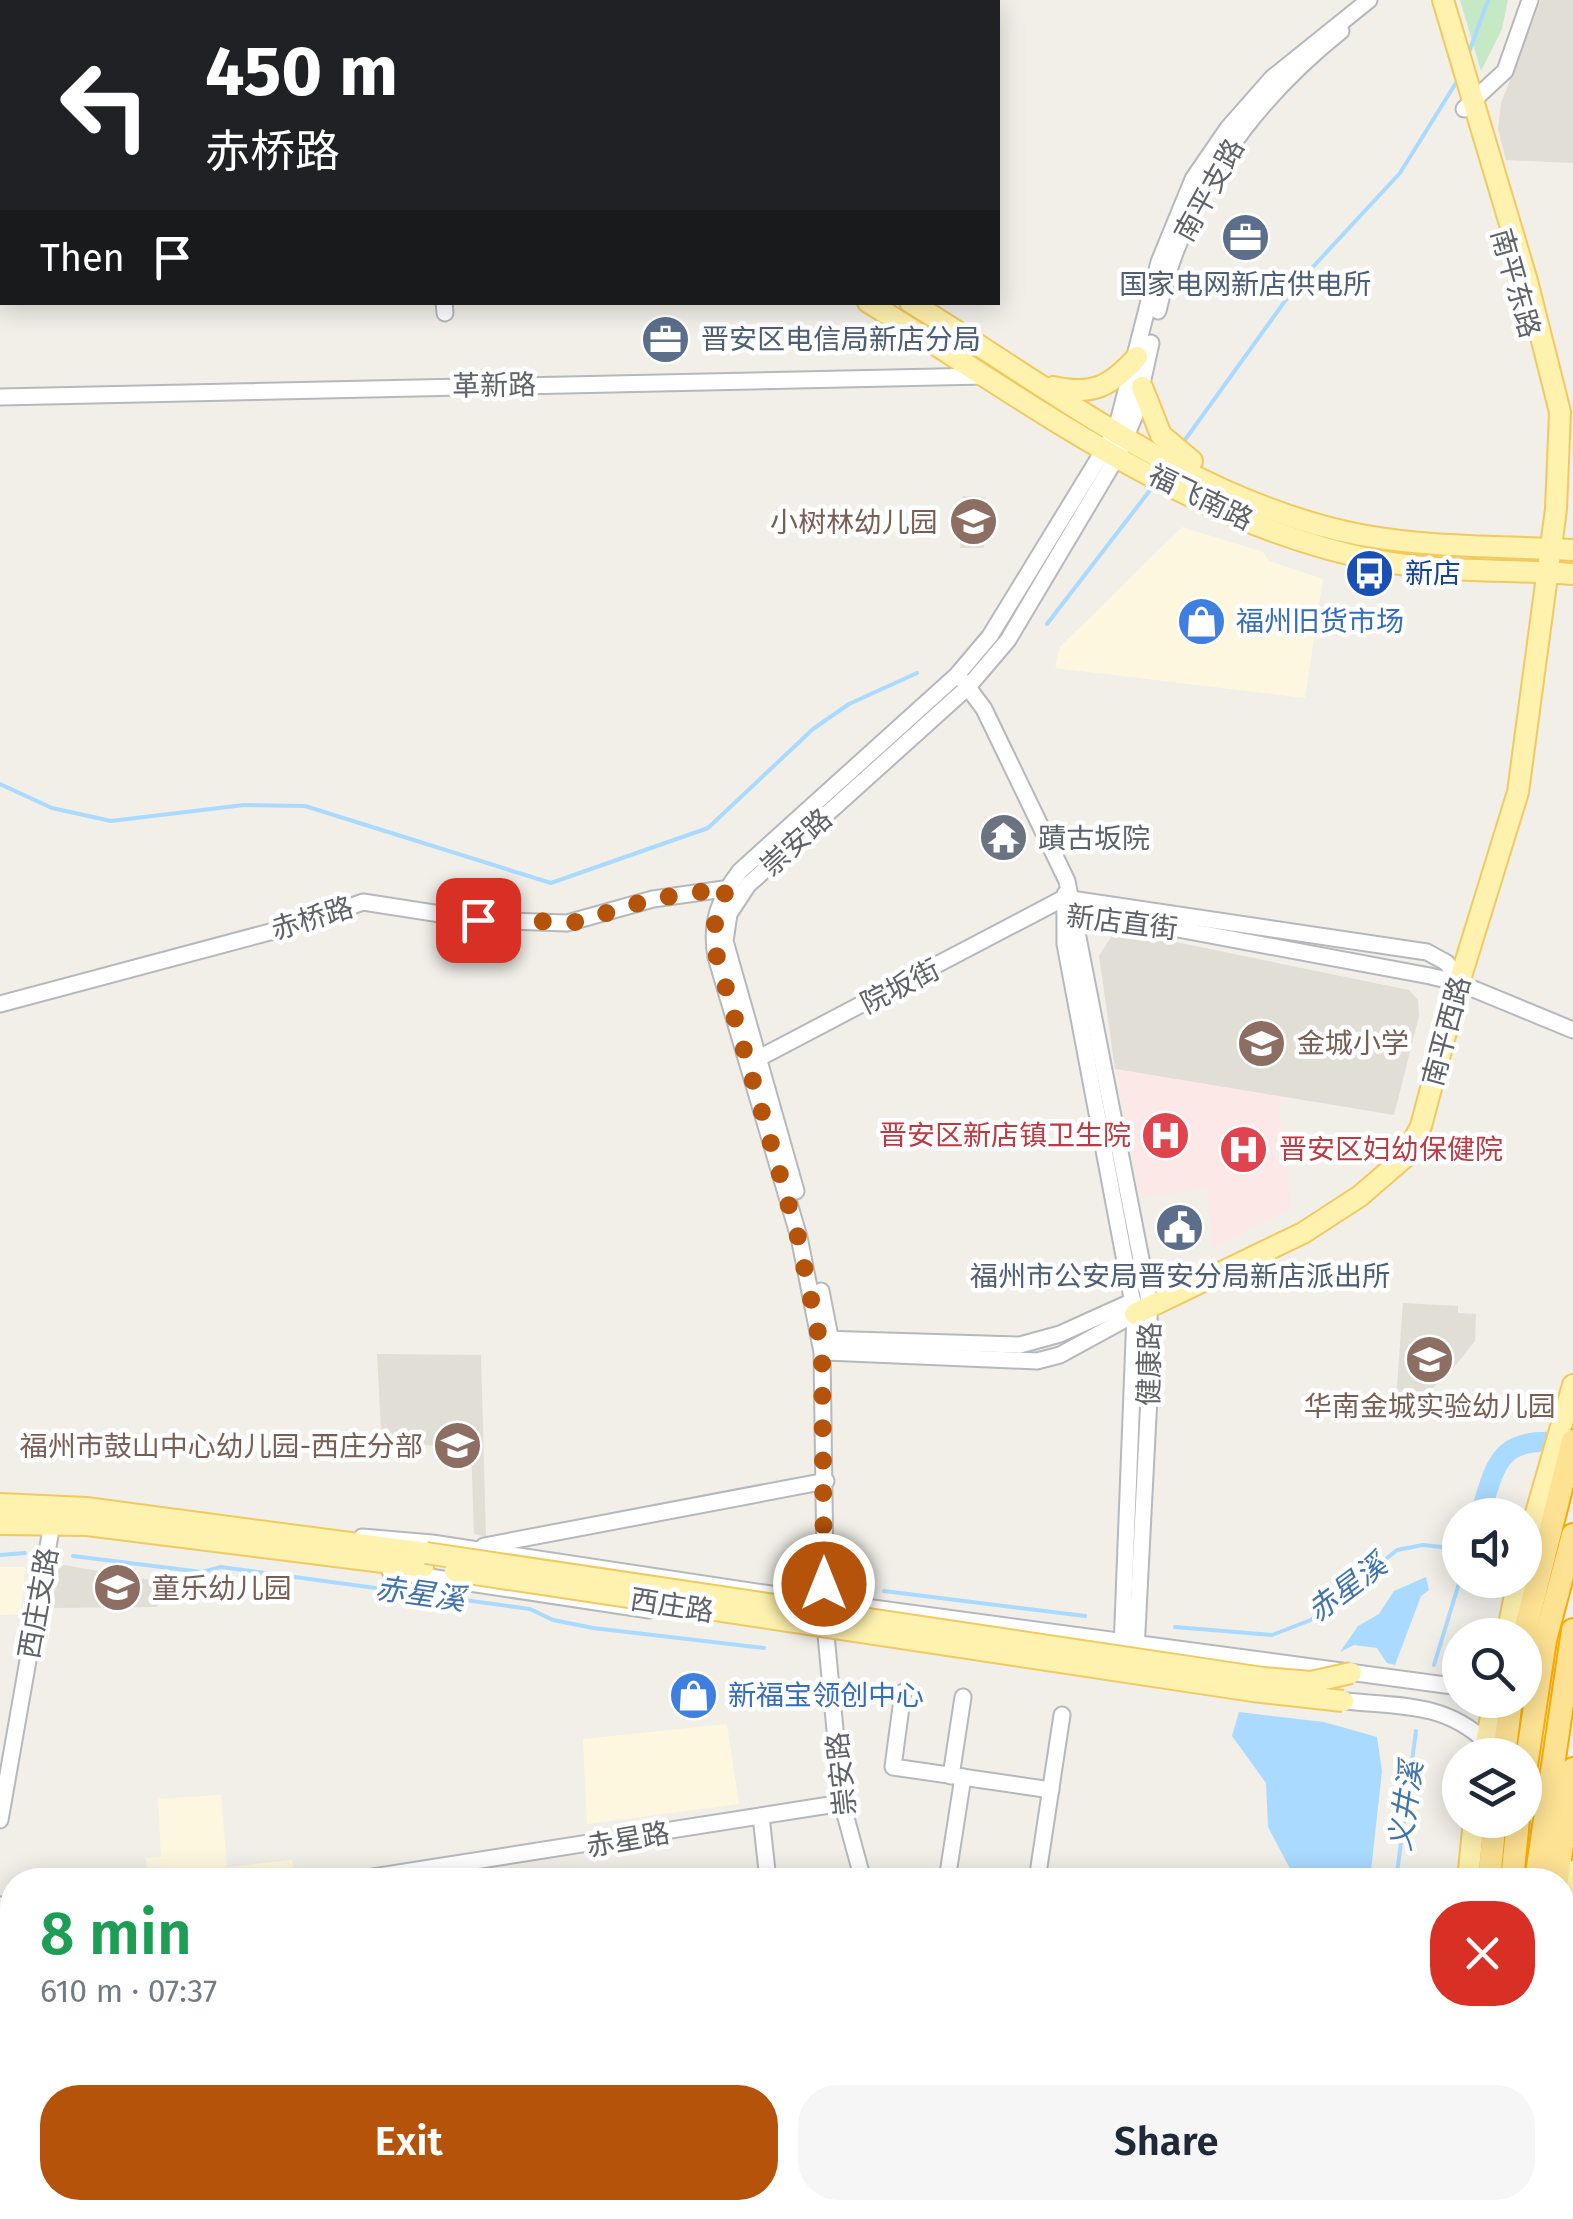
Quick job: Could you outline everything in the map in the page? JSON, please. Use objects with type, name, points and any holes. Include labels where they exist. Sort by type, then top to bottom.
[{"type":"highway","points":[[1528,1618],[1563,1459]]},
{"type":"highway","points":[[1530,1738],[1545,1640],[1573,1535]]},
{"type":"highway","points":[[1538,1868],[1573,1630]]},
{"type":"highway","points":[[1559,1868],[1573,1768]]},
{"type":"highway","points":[[1491,1868],[1494,1838]]},
{"type":"highway","points":[[1513,1868],[1516,1838]]},
{"type":"main road","name":"南平东路","points":[[1432,0],[1450,47],[1559,402],[1561,454],[1543,572]]},
{"type":"main road","name":"南平东路","points":[[1442,0],[1450,47]]},
{"type":"main road","name":"福飞南路","points":[[873,305],[988,376],[1117,442],[1154,452],[1273,531],[1349,554],[1428,568],[1573,574]]},
{"type":"main road","name":"福飞南路","points":[[915,305],[1035,382],[1117,442]]},
{"type":"main road","points":[[1035,382],[1072,391],[1101,390],[1138,356]]},
{"type":"main road","points":[[1142,387],[1154,452]]},
{"type":"main road","name":"福飞南路","points":[[1192,477],[1303,519],[1357,534],[1448,546],[1573,550]]},
{"type":"main road","name":"南平西路","points":[[1142,1304],[1286,1242],[1360,1196],[1399,1165],[1421,1126],[1452,977],[1518,792],[1543,572]]},
{"type":"main road","points":[[1542,1510],[1563,1459],[1560,1420],[1573,1385]]},
{"type":"main road","name":"西庄路","points":[[0,1504],[424,1560],[1253,1692],[1344,1701]]},
{"type":"main road","name":"西庄路","points":[[0,1524],[53,1514]]},
{"type":"main road","points":[[424,1560],[1263,1678],[1311,1682],[1350,1673]]},
{"type":"main road","points":[[1469,1868],[1472,1838]]},
{"type":"street","name":"南平支路","points":[[1117,442],[1165,244],[1203,163],[1272,78],[1369,0]]},
{"type":"street","name":"南平支路","points":[[1117,442],[1142,387],[1171,261],[1208,181],[1241,132],[1285,83],[1336,35],[1384,0]]},
{"type":"street","points":[[1466,100],[1505,71],[1530,0]]},
{"type":"street","name":"革新路","points":[[0,397],[988,376]]},
{"type":"street","points":[[963,681],[1117,442]]},
{"type":"street","name":"崇安路","points":[[830,1601],[827,1345],[715,950],[715,918],[727,888],[963,681],[991,662],[1022,618],[1117,442]]},
{"type":"street","name":"崇安路","points":[[860,1868],[842,1802],[829,1635],[827,1345],[760,1058],[726,941],[729,914],[748,885],[963,681]]},
{"type":"street","name":"健康路","points":[[963,681],[991,722],[1067,900],[1142,1304],[1128,1673]]},
{"type":"street","name":"赤桥路","points":[[0,1004],[156,964],[363,902],[478,920],[567,923],[652,899],[748,885]]},
{"type":"street","name":"新店直街","points":[[1041,914],[1067,900],[1427,952],[1452,977],[1573,1030]]},
{"type":"street","name":"院坂街","points":[[760,1058],[1041,914]]},
{"type":"street","name":"南平西路","points":[[827,1345],[1037,1361],[1060,1354],[1142,1304]]},
{"type":"street","points":[[470,1548],[826,1481]]},
{"type":"street","name":"西庄支路","points":[[0,1820],[53,1514]]},
{"type":"street","points":[[323,1547],[375,1536],[1442,1685]]},
{"type":"street","points":[[323,1547],[416,1577],[829,1635],[1432,1712],[1459,1718],[1478,1738]]},
{"type":"street","points":[[903,1692],[893,1767],[1051,1790]]},
{"type":"street","points":[[948,1868],[963,1698]]},
{"type":"street","points":[[1039,1868],[1062,1715]]},
{"type":"street","name":"赤星路","points":[[430,1868],[842,1802]]},
{"type":"street","points":[[761,1816],[767,1868]]},
{"type":"shaded area","points":[[1541,0],[1573,0],[1573,163],[1506,160],[1498,129],[1501,103]]},
{"type":"shaded area","name":"小树林幼儿园","points":[[963,496],[986,497],[984,548],[960,548]]},
{"type":"shaded area","name":"福州旧货市场","points":[[1182,527],[1263,552],[1269,561],[1323,579],[1305,698],[1055,668],[1060,647]]},
{"type":"shaded area","name":"金城小学","points":[[1127,932],[1409,990],[1418,1000],[1419,1016],[1394,1115],[1115,1069],[1099,956],[1113,934]]},
{"type":"shaded area","points":[[1115,1069],[1282,1097],[1279,1110],[1291,1210],[1213,1247],[1207,1188],[1141,1198]]},
{"type":"shaded area","name":"华南金城实验幼儿园","points":[[1403,1303],[1458,1306],[1458,1313],[1476,1314],[1475,1341],[1447,1376],[1411,1406],[1396,1399]]},
{"type":"shaded area","name":"福州市鼓山中心幼儿园-西庄分部","points":[[377,1354],[481,1355],[486,1537],[474,1534],[471,1447],[395,1444],[381,1430]]},
{"type":"shaded area","name":"童乐幼儿园","points":[[64,1565],[185,1586],[156,1607],[49,1608],[55,1572]]},
{"type":"shaded area","points":[[0,1567],[25,1567],[21,1614],[0,1615]]},
{"type":"shaded area","points":[[727,1724],[739,1804],[587,1824],[583,1739]]},
{"type":"shaded area","points":[[221,1795],[227,1867],[292,1860],[294,1868],[146,1868],[146,1858],[161,1857],[158,1799]]},
{"type":"green space","points":[[1460,0],[1508,0],[1502,29],[1481,71]]},
{"type":"water","points":[[1426,1577],[1429,1590],[1421,1596],[1395,1665],[1387,1663],[1377,1648],[1354,1645],[1340,1652],[1358,1626],[1379,1614],[1394,1591]]},
{"type":"water","points":[[1239,1712],[1324,1722],[1377,1737],[1382,1771],[1371,1868],[1290,1868],[1268,1827],[1266,1783],[1232,1736]]},
{"type":"waterway","points":[[1468,55],[1488,0]]},
{"type":"waterway","points":[[1182,444],[1298,283],[1400,173],[1459,78]]},
{"type":"waterway","points":[[1047,624],[1154,485]]},
{"type":"waterway","points":[[0,784],[52,808],[111,821],[244,805],[305,806],[551,883],[708,828],[813,729],[849,704],[917,673]]},
{"type":"waterway","points":[[1486,1498],[1507,1453],[1531,1443],[1572,1442]]},
{"type":"waterway","name":"赤星溪","points":[[1175,1627],[1272,1635],[1311,1620],[1397,1550],[1423,1545],[1442,1547]]},
{"type":"waterway","name":"赤星溪","points":[[0,1555],[25,1553]]},
{"type":"waterway","name":"赤星溪","points":[[73,1556],[202,1572],[221,1567],[530,1609],[553,1620],[593,1628],[764,1648]]},
{"type":"waterway","name":"赤星溪","points":[[884,1591],[1085,1616]]},
{"type":"waterway","name":"义井溪","points":[[1434,1665],[1454,1598]]},
{"type":"waterway","name":"义井溪","points":[[1398,1868],[1416,1731]]},
{"type":"place","name":"国家电网新店供电所","points":[[1245,237]]},
{"type":"place","name":"晋安区电信局新店分局","points":[[666,339]]},
{"type":"place","name":"小树林幼儿园","points":[[973,522]]},
{"type":"place","name":"新店","points":[[1370,573]]},
{"type":"place","name":"福州旧货市场","points":[[1201,621]]},
{"type":"place","name":"蹟古坂院","points":[[1003,838]]},
{"type":"place","name":"金城小学","points":[[1262,1043]]},
{"type":"place","name":"晋安区新店镇卫生院","points":[[1166,1135]]},
{"type":"place","name":"晋安区妇幼保健院","points":[[1244,1149]]},
{"type":"place","name":"福州市公安局晋安分局新店派出所","points":[[1180,1228]]},
{"type":"place","name":"华南金城实验幼儿园","points":[[1430,1359]]},
{"type":"place","name":"福州市鼓山中心幼儿园-西庄分部","points":[[458,1446]]},
{"type":"place","name":"童乐幼儿园","points":[[117,1588]]},
{"type":"place","name":"新福宝领创中心","points":[[693,1695]]},
{"type":"route","points":[[478,920],[577,922],[652,899],[727,888],[715,918],[715,950],[798,1237],[822,1352],[826,1441],[824,1584]]}]
